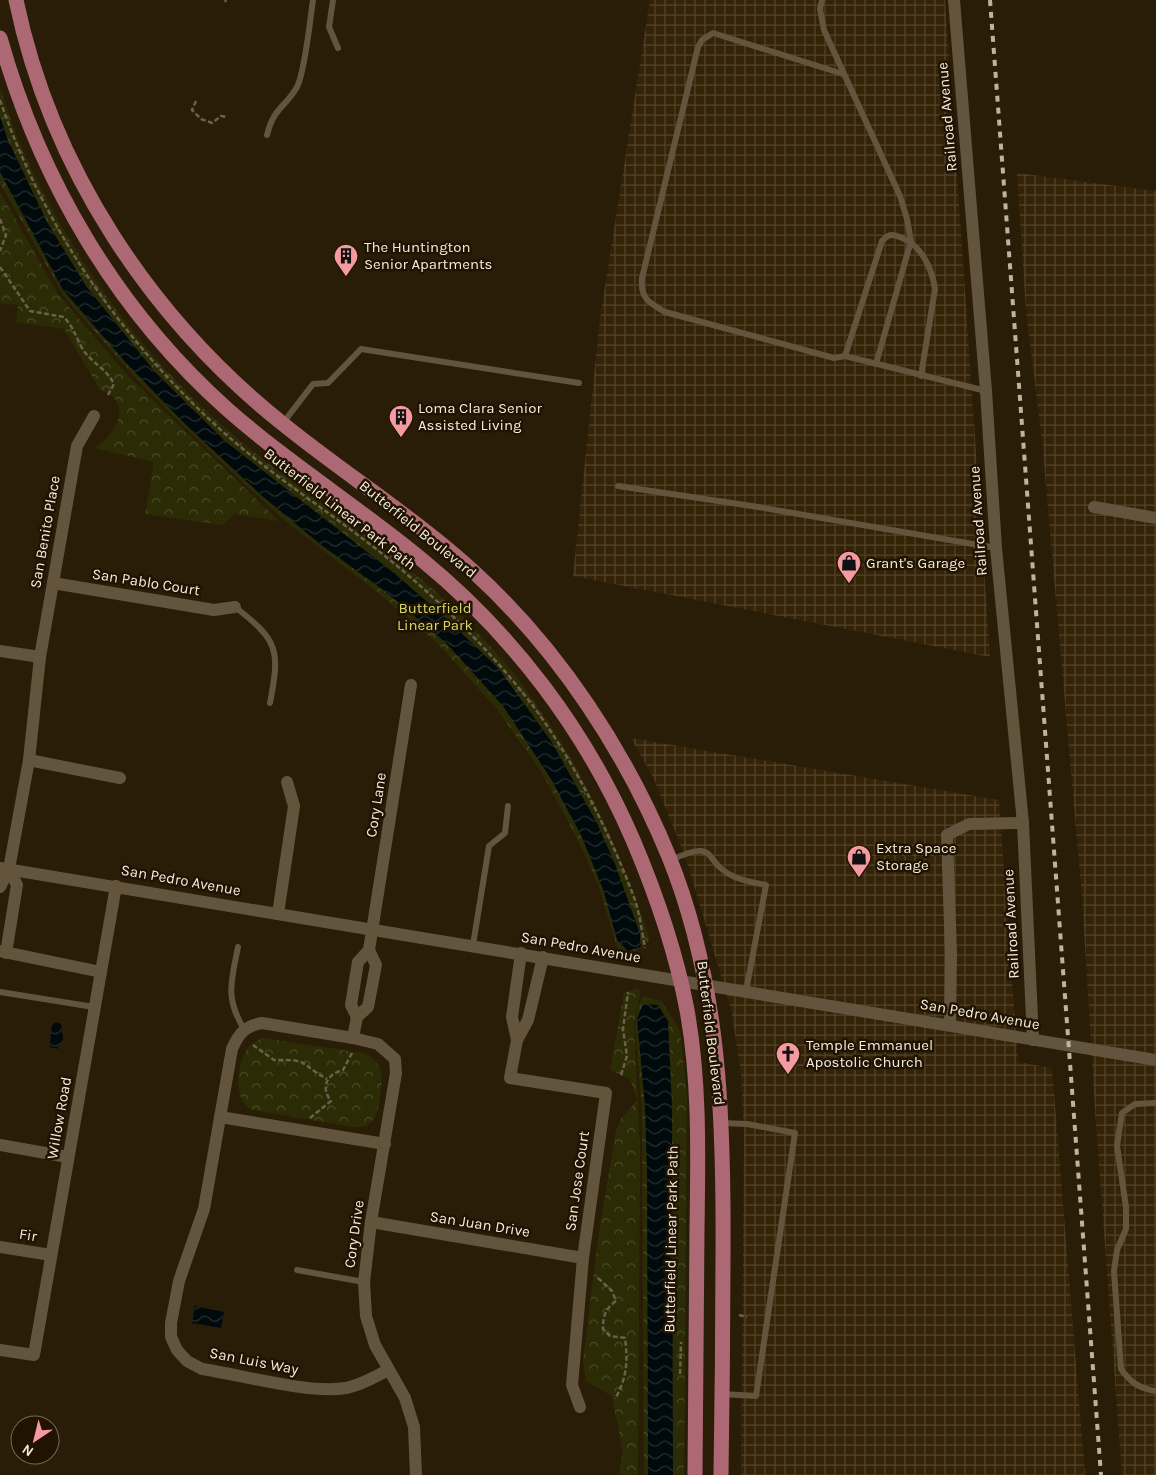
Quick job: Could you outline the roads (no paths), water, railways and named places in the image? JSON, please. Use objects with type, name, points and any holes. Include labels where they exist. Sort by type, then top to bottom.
[{"type":"main road","name":"Butterfield Boulevard","points":[[16,0],[33,64],[63,142],[81,181],[122,250],[158,299],[209,358],[282,424],[438,541],[477,575],[513,612],[581,696],[609,739],[655,825],[670,860],[695,931],[707,985],[715,1039],[722,1123],[721,1475]]},
{"type":"main road","name":"Butterfield Boulevard","points":[[0,38],[24,112],[60,193],[107,272],[160,342],[226,408],[262,439],[387,532],[461,594],[530,668],[559,708],[604,780],[634,843],[664,925],[680,981],[692,1041],[698,1128],[695,1475]]},
{"type":"street","name":"Railroad Avenue","points":[[954,0],[986,391],[996,548],[1023,823],[1033,1040]]},
{"type":"street","name":"San Benito Place","points":[[5,869],[29,760],[40,657],[77,446],[94,416]]},
{"type":"street","points":[[1094,507],[1156,518]]},
{"type":"street","name":"San Pablo Court","points":[[53,583],[214,610],[235,607]]},
{"type":"street","points":[[0,651],[40,657]]},
{"type":"street","name":"Cory Lane","points":[[373,930],[411,685]]},
{"type":"street","points":[[29,760],[120,778]]},
{"type":"street","points":[[278,914],[294,806],[288,782]]},
{"type":"street","points":[[950,1026],[951,935],[947,835],[969,824],[1023,823]]},
{"type":"street","name":"San Pedro Avenue","points":[[5,869],[473,945],[1156,1060]]},
{"type":"street","points":[[0,887],[5,869]]},
{"type":"street","points":[[5,869],[18,885],[3,952],[101,972]]},
{"type":"street","name":"Willow Road","points":[[0,1350],[34,1355],[116,886]]},
{"type":"street","points":[[244,1029],[262,1023],[353,1038],[357,1017],[368,1007],[376,965],[370,950],[373,930]]},
{"type":"street","points":[[357,1017],[351,1005],[358,962],[370,950]]},
{"type":"street","name":"San Jose Court","points":[[517,1040],[512,1017],[521,953]]},
{"type":"street","name":"San Jose Court","points":[[543,957],[528,1020],[517,1040],[510,1078],[606,1093],[584,1258],[572,1385],[580,1407]]},
{"type":"street","name":"San Luis Way","points":[[244,1029],[232,1049],[204,1209],[179,1281],[171,1323],[171,1337],[177,1350],[187,1361],[202,1368],[320,1389],[346,1388],[368,1381],[388,1370]]},
{"type":"street","name":"Cory Drive","points":[[353,1038],[378,1044],[395,1059],[396,1073],[371,1222],[364,1282],[366,1316],[375,1345],[404,1398],[414,1428],[416,1475]]},
{"type":"street","points":[[220,1117],[385,1144]]},
{"type":"street","points":[[0,1145],[68,1158]]},
{"type":"street","name":"San Juan Drive","points":[[371,1222],[584,1258]]},
{"type":"street","name":"Fir","points":[[0,1247],[51,1255]]},
{"type":"lane","points":[[268,135],[271,120],[277,109],[297,86],[314,0]]},
{"type":"lane","points":[[333,0],[329,27],[338,48]]},
{"type":"lane","points":[[822,0],[820,9],[824,30],[900,196],[911,241],[876,364]]},
{"type":"lane","points":[[843,74],[713,33],[702,40],[642,278],[641,289],[644,298],[650,304],[665,312],[834,358],[845,356],[986,391]]},
{"type":"lane","points":[[845,356],[882,241],[887,235],[893,234],[911,241],[920,251],[934,280],[935,289],[922,376]]},
{"type":"lane","points":[[282,424],[313,384],[328,384],[361,349],[579,383]]},
{"type":"lane","points":[[618,486],[752,506],[996,548]]},
{"type":"lane","points":[[235,607],[256,623],[273,645],[277,668],[270,703]]},
{"type":"lane","points":[[473,945],[489,846],[505,833],[508,806]]},
{"type":"lane","points":[[670,860],[698,850],[708,853],[734,877],[766,885],[746,991]]},
{"type":"lane","points":[[238,947],[230,986],[230,997],[234,1012],[244,1029]]},
{"type":"lane","points":[[0,992],[94,1007]]},
{"type":"lane","points":[[1156,1103],[1135,1104],[1122,1113],[1117,1146],[1126,1207],[1126,1228],[1117,1250],[1114,1271],[1122,1369],[1129,1381],[1147,1390],[1156,1391]]},
{"type":"lane","points":[[722,1123],[747,1124],[795,1133],[756,1396],[722,1394]]},
{"type":"lane","points":[[297,1270],[364,1282]]},
{"type":"water","points":[[0,116],[7,138],[47,222],[86,286],[155,372],[225,441],[394,573],[448,620],[499,669],[551,741],[597,823],[615,864],[640,934],[641,947],[628,951],[617,940],[604,892],[581,835],[551,779],[503,706],[446,643],[387,593],[320,544],[261,495],[183,422],[127,364],[63,290],[0,172]]},
{"type":"water","points":[[643,1004],[658,1005],[668,1021],[672,1105],[673,1475],[648,1475],[647,1174],[645,1106],[637,1019]]},
{"type":"water","points":[[56,1022],[61,1024],[63,1039],[57,1049],[50,1047],[52,1025]]},
{"type":"water","points":[[195,1306],[224,1312],[221,1328],[192,1323]]},
{"type":"railway","points":[[990,0],[1101,1475]]},
{"type":"place","name":"The Huntington Senior Apartments","points":[[346,277]]},
{"type":"place","name":"Loma Clara Senior Assisted Living","points":[[401,438]]},
{"type":"place","name":"Grant's Garage","points":[[849,584]]},
{"type":"place","name":"Extra Space Storage","points":[[859,878]]},
{"type":"place","name":"Temple Emmanuel Apostolic Church","points":[[788,1075]]},
{"type":"park label","name":"Butterfield Linear Park","points":[[435,616]]}]
